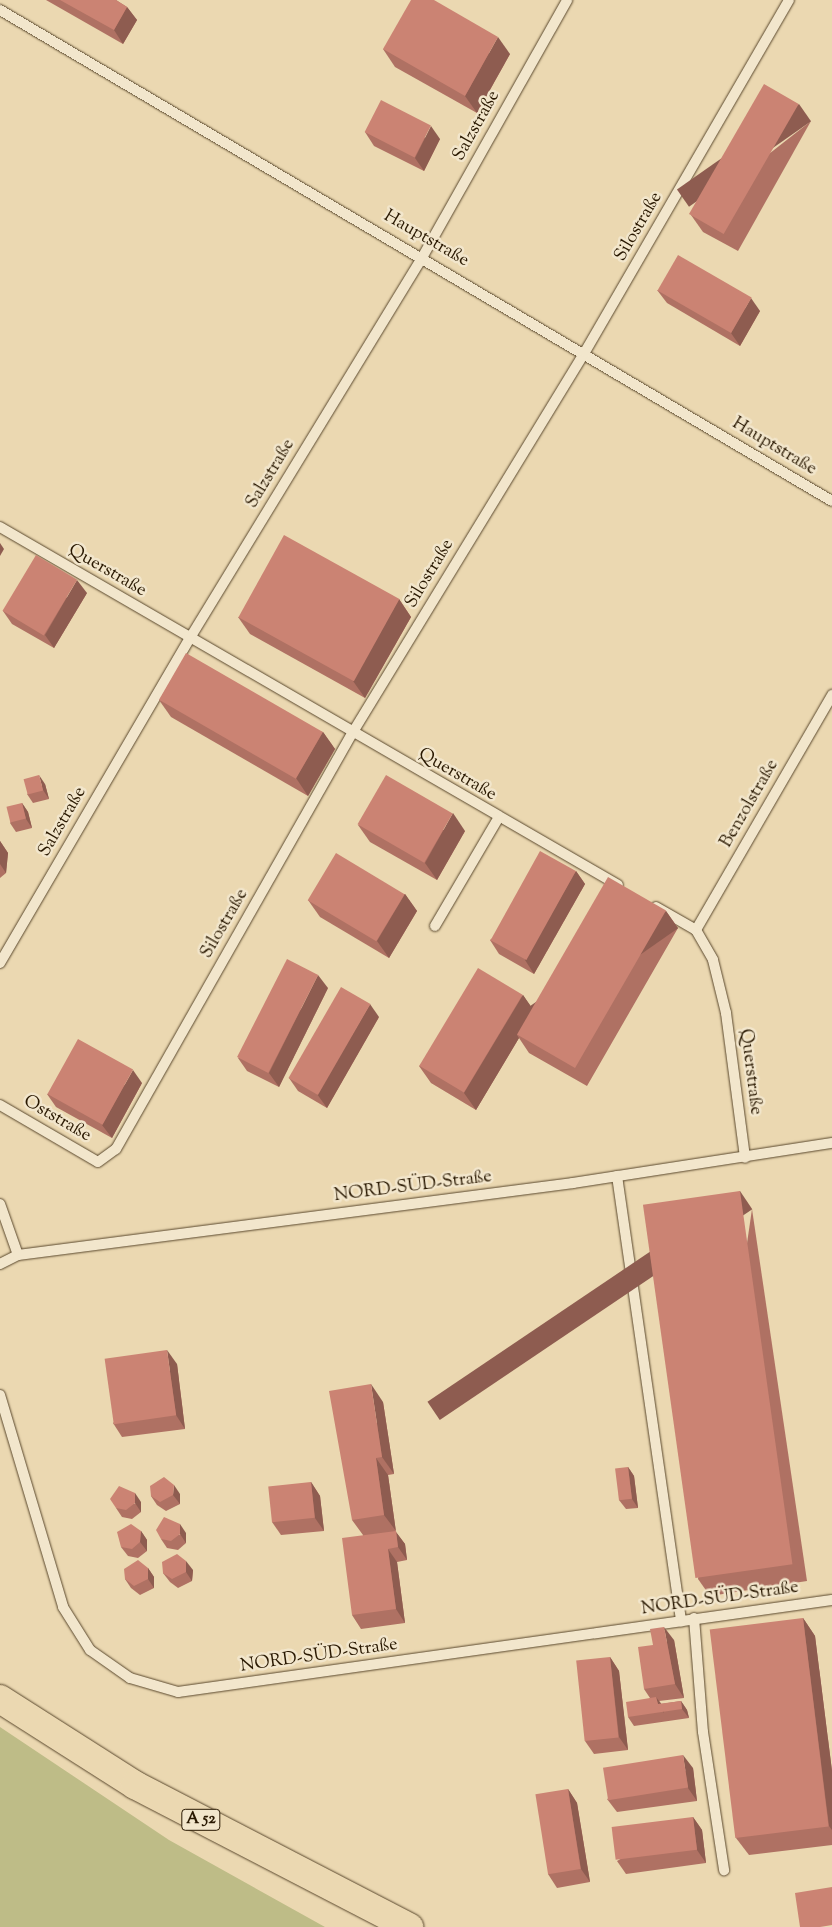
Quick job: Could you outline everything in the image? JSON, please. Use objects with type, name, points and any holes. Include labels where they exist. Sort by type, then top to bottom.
[{"type":"highway","name":"A 52","points":[[0,1700],[135,1785],[409,1927]]},
{"type":"lane","name":"Salzstraße","points":[[0,963],[190,638],[423,256],[567,0]]},
{"type":"lane","name":"Silostraße","points":[[98,1162],[116,1149],[353,732],[585,352],[789,0]]},
{"type":"lane","name":"Hauptstraße","points":[[0,10],[423,256],[832,501]]},
{"type":"lane","name":"Querstraße","points":[[0,527],[628,891]]},
{"type":"lane","name":"Benzolstraße","points":[[696,930],[832,695]]},
{"type":"lane","points":[[435,926],[499,817]]},
{"type":"lane","points":[[645,900],[696,930]]},
{"type":"lane","name":"Querstraße","points":[[696,930],[712,960],[726,1013],[745,1158]]},
{"type":"lane","name":"Oststraße","points":[[0,1105],[98,1162]]},
{"type":"lane","name":"NORD-SÜD-Straße","points":[[0,1264],[18,1254],[617,1176],[745,1158],[832,1143]]},
{"type":"lane","points":[[617,1176],[681,1621]]},
{"type":"lane","points":[[0,1204],[18,1254]]},
{"type":"lane","name":"NORD-SÜD-Straße","points":[[0,1395],[63,1607],[90,1650],[130,1678],[178,1692],[832,1600]]},
{"type":"lane","points":[[694,1618],[703,1732],[724,1870]]},
{"type":"shaded area","points":[[0,1727],[169,1840],[325,1927],[0,1927]]},
{"type":"building","points":[[60,0],[116,0],[127,7],[114,30]]},
{"type":"building","points":[[411,0],[434,0],[498,37],[465,96],[383,49]]},
{"type":"building","points":[[764,84],[799,104],[724,234],[689,214]]},
{"type":"building","points":[[381,100],[431,125],[415,157],[365,132]]},
{"type":"building","points":[[678,255],[752,298],[731,333],[658,291]]},
{"type":"building","points":[[284,535],[399,599],[354,681],[238,617]]},
{"type":"building","points":[[36,555],[77,580],[44,635],[3,611]]},
{"type":"building","points":[[186,653],[323,732],[296,779],[159,700]]},
{"type":"building","points":[[39,775],[43,790],[28,795],[24,779]]},
{"type":"building","points":[[386,775],[453,814],[424,863],[358,824]]},
{"type":"building","points":[[22,803],[26,819],[10,822],[6,807]]},
{"type":"building","points":[[540,851],[576,871],[526,960],[491,940]]},
{"type":"building","points":[[336,853],[405,894],[376,941],[308,900]]},
{"type":"building","points":[[608,877],[666,910],[575,1068],[517,1035]]},
{"type":"building","points":[[287,959],[318,975],[268,1073],[237,1057]]},
{"type":"building","points":[[478,968],[523,995],[464,1092],[419,1066]]},
{"type":"building","points":[[341,987],[370,1004],[318,1095],[289,1078]]},
{"type":"building","points":[[78,1039],[133,1070],[103,1125],[47,1094]]},
{"type":"building","points":[[740,1191],[792,1564],[695,1578],[643,1205]]},
{"type":"building","points":[[167,1350],[176,1415],[114,1424],[105,1359]]},
{"type":"building","points":[[371,1384],[382,1457],[376,1458],[384,1515],[352,1520],[329,1391]]},
{"type":"building","points":[[628,1467],[632,1499],[619,1500],[615,1469]]},
{"type":"building","points":[[164,1477],[174,1485],[173,1495],[160,1502],[151,1496],[150,1486]]},
{"type":"building","points":[[311,1482],[315,1518],[272,1522],[268,1486]]},
{"type":"building","points":[[119,1486],[135,1493],[135,1503],[126,1510],[116,1508],[110,1499]]},
{"type":"building","points":[[164,1517],[180,1524],[180,1534],[171,1541],[161,1539],[156,1530]]},
{"type":"building","points":[[131,1524],[141,1531],[140,1542],[132,1549],[121,1547],[117,1532]]},
{"type":"building","points":[[396,1531],[398,1547],[388,1549],[396,1609],[352,1615],[342,1538]]},
{"type":"building","points":[[177,1554],[186,1561],[186,1572],[172,1579],[163,1573],[162,1562]]},
{"type":"building","points":[[138,1560],[148,1568],[148,1579],[134,1586],[125,1579],[124,1569]]},
{"type":"building","points":[[803,1618],[829,1826],[735,1838],[710,1629]]},
{"type":"building","points":[[664,1627],[675,1684],[644,1689],[638,1647],[653,1645],[650,1629]]},
{"type":"building","points":[[610,1657],[618,1738],[585,1741],[576,1661]]},
{"type":"building","points":[[656,1697],[658,1704],[681,1701],[682,1709],[628,1717],[626,1702]]},
{"type":"building","points":[[683,1755],[688,1788],[608,1800],[603,1768]]},
{"type":"building","points":[[568,1789],[581,1869],[548,1874],[535,1794]]},
{"type":"building","points":[[693,1817],[697,1850],[616,1860],[612,1827]]},
{"type":"building","points":[[832,1887],[832,1925],[800,1927],[795,1893]]}]
